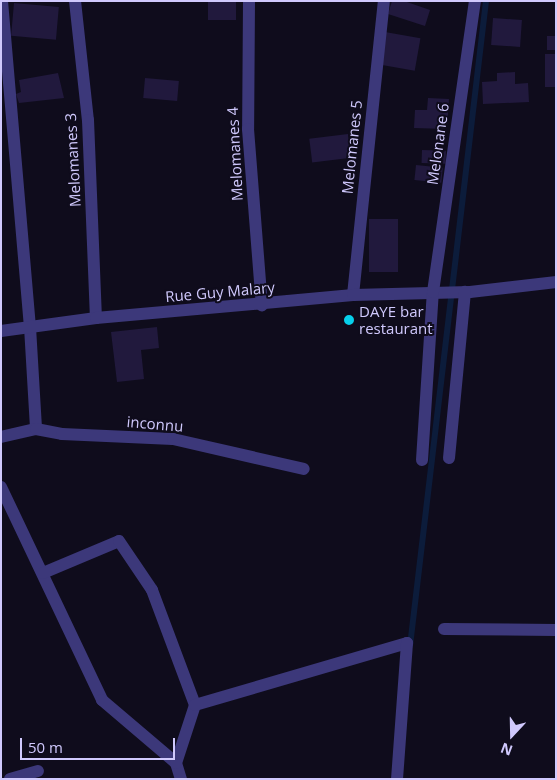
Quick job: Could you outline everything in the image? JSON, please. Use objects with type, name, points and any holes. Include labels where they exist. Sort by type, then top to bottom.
[{"type":"street","points":[[2,1],[30,327],[36,429]]},
{"type":"street","name":"Melomanes 3","points":[[75,1],[88,120],[96,318]]},
{"type":"street","name":"Melomanes 4","points":[[249,1],[248,129],[262,305]]},
{"type":"street","name":"Melomanes 5","points":[[353,296],[384,1]]},
{"type":"street","name":"Melonane 6","points":[[422,460],[438,292],[475,1]]},
{"type":"street","points":[[449,458],[463,292],[555,284]]},
{"type":"street","name":"Rue Guy Malary","points":[[1,331],[96,318],[353,296],[463,292]]},
{"type":"street","name":"inconnu","points":[[1,437],[36,429],[62,434],[173,439],[304,469]]},
{"type":"street","points":[[1,487],[102,700],[176,763],[181,779]]},
{"type":"street","points":[[43,573],[119,541],[152,590],[195,705],[176,763]]},
{"type":"street","points":[[444,629],[556,630]]},
{"type":"street","points":[[195,705],[407,643],[397,779]]},
{"type":"street","points":[[10,779],[38,771]]},
{"type":"building","points":[[208,1],[236,1],[236,20],[208,20]]},
{"type":"building","points":[[392,1],[404,1],[430,10],[425,26],[388,14]]},
{"type":"building","points":[[14,3],[59,7],[56,40],[11,36]]},
{"type":"building","points":[[493,18],[522,20],[520,47],[491,45]]},
{"type":"building","points":[[385,32],[420,38],[415,71],[379,64]]},
{"type":"building","points":[[547,36],[556,36],[556,50],[547,50]]},
{"type":"building","points":[[545,54],[556,54],[556,87],[545,87]]},
{"type":"building","points":[[515,72],[515,84],[528,83],[529,102],[483,104],[482,82],[497,81],[497,73]]},
{"type":"building","points":[[58,73],[64,98],[19,103],[16,94],[21,92],[19,80]]},
{"type":"building","points":[[145,78],[179,81],[177,101],[143,98]]},
{"type":"building","points":[[428,98],[449,99],[447,129],[414,128],[415,110],[427,110]]},
{"type":"building","points":[[348,134],[351,158],[312,163],[309,139]]},
{"type":"building","points":[[422,150],[446,151],[446,164],[422,163]]},
{"type":"building","points":[[416,165],[443,168],[441,183],[414,180]]},
{"type":"building","points":[[369,219],[398,219],[398,272],[369,272]]},
{"type":"building","points":[[157,327],[159,348],[141,350],[144,379],[117,382],[111,332]]},
{"type":"waterway","points":[[410,646],[486,1]]},
{"type":"place","name":"DAYE bar restaurant","points":[[349,320]]}]
